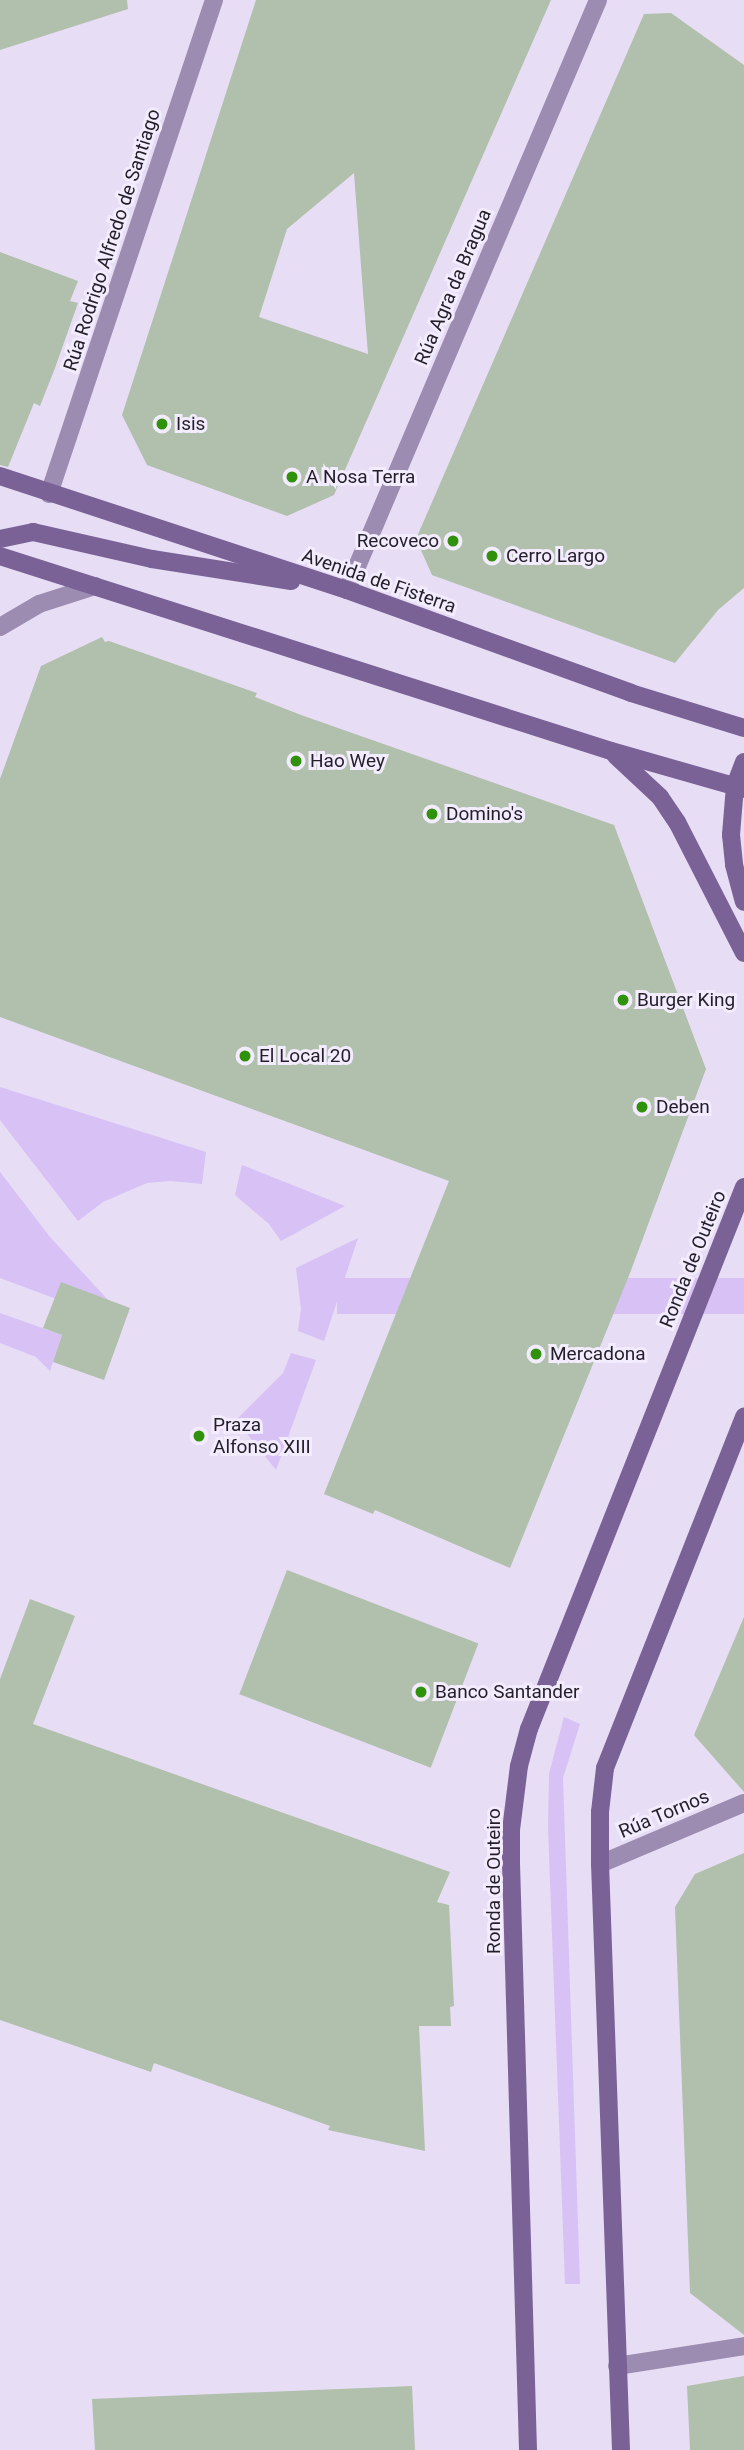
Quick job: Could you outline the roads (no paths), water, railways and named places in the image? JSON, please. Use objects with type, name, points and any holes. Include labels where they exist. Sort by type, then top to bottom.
[{"type":"main road","name":"Avenida de Fisterra","points":[[0,476],[347,590],[631,693],[744,728]]},
{"type":"main road","points":[[0,539],[33,532],[152,559],[347,590]]},
{"type":"main road","points":[[0,556],[611,751],[739,788]]},
{"type":"main road","points":[[611,751],[641,776],[677,821],[744,953]]},
{"type":"main road","points":[[744,762],[731,835],[734,865],[744,902]]},
{"type":"main road","name":"Ronda de Outeiro","points":[[528,2450],[511,1865],[511,1830],[519,1766],[533,1718],[744,1187]]},
{"type":"main road","points":[[621,2450],[600,1864],[600,1812],[605,1768],[744,1417]]},
{"type":"street","name":"Rúa Rodrigo Alfredo de Santiago","points":[[49,494],[214,0]]},
{"type":"street","name":"Rúa Agra da Bragua","points":[[347,590],[598,0]]},
{"type":"street","points":[[0,627],[39,604],[95,586]]},
{"type":"street","name":"Rúa Tornos","points":[[600,1864],[744,1803]]},
{"type":"street","points":[[617,2366],[744,2346]]},
{"type":"place","name":"Isis","points":[[162,424]]},
{"type":"place","name":"A Nosa Terra","points":[[292,477]]},
{"type":"place","name":"Recoveco","points":[[453,541]]},
{"type":"place","name":"Cerro Largo","points":[[492,556]]},
{"type":"place","name":"Hao Wey","points":[[296,761]]},
{"type":"place","name":"Domino's","points":[[432,814]]},
{"type":"place","name":"Burger King","points":[[623,1000]]},
{"type":"place","name":"El Local 20","points":[[245,1056]]},
{"type":"place","name":"Deben","points":[[642,1107]]},
{"type":"place","name":"Mercadona","points":[[536,1354]]},
{"type":"place","name":"Praza Alfonso XIII","points":[[199,1436]]},
{"type":"place","name":"Banco Santander","points":[[421,1692]]}]
